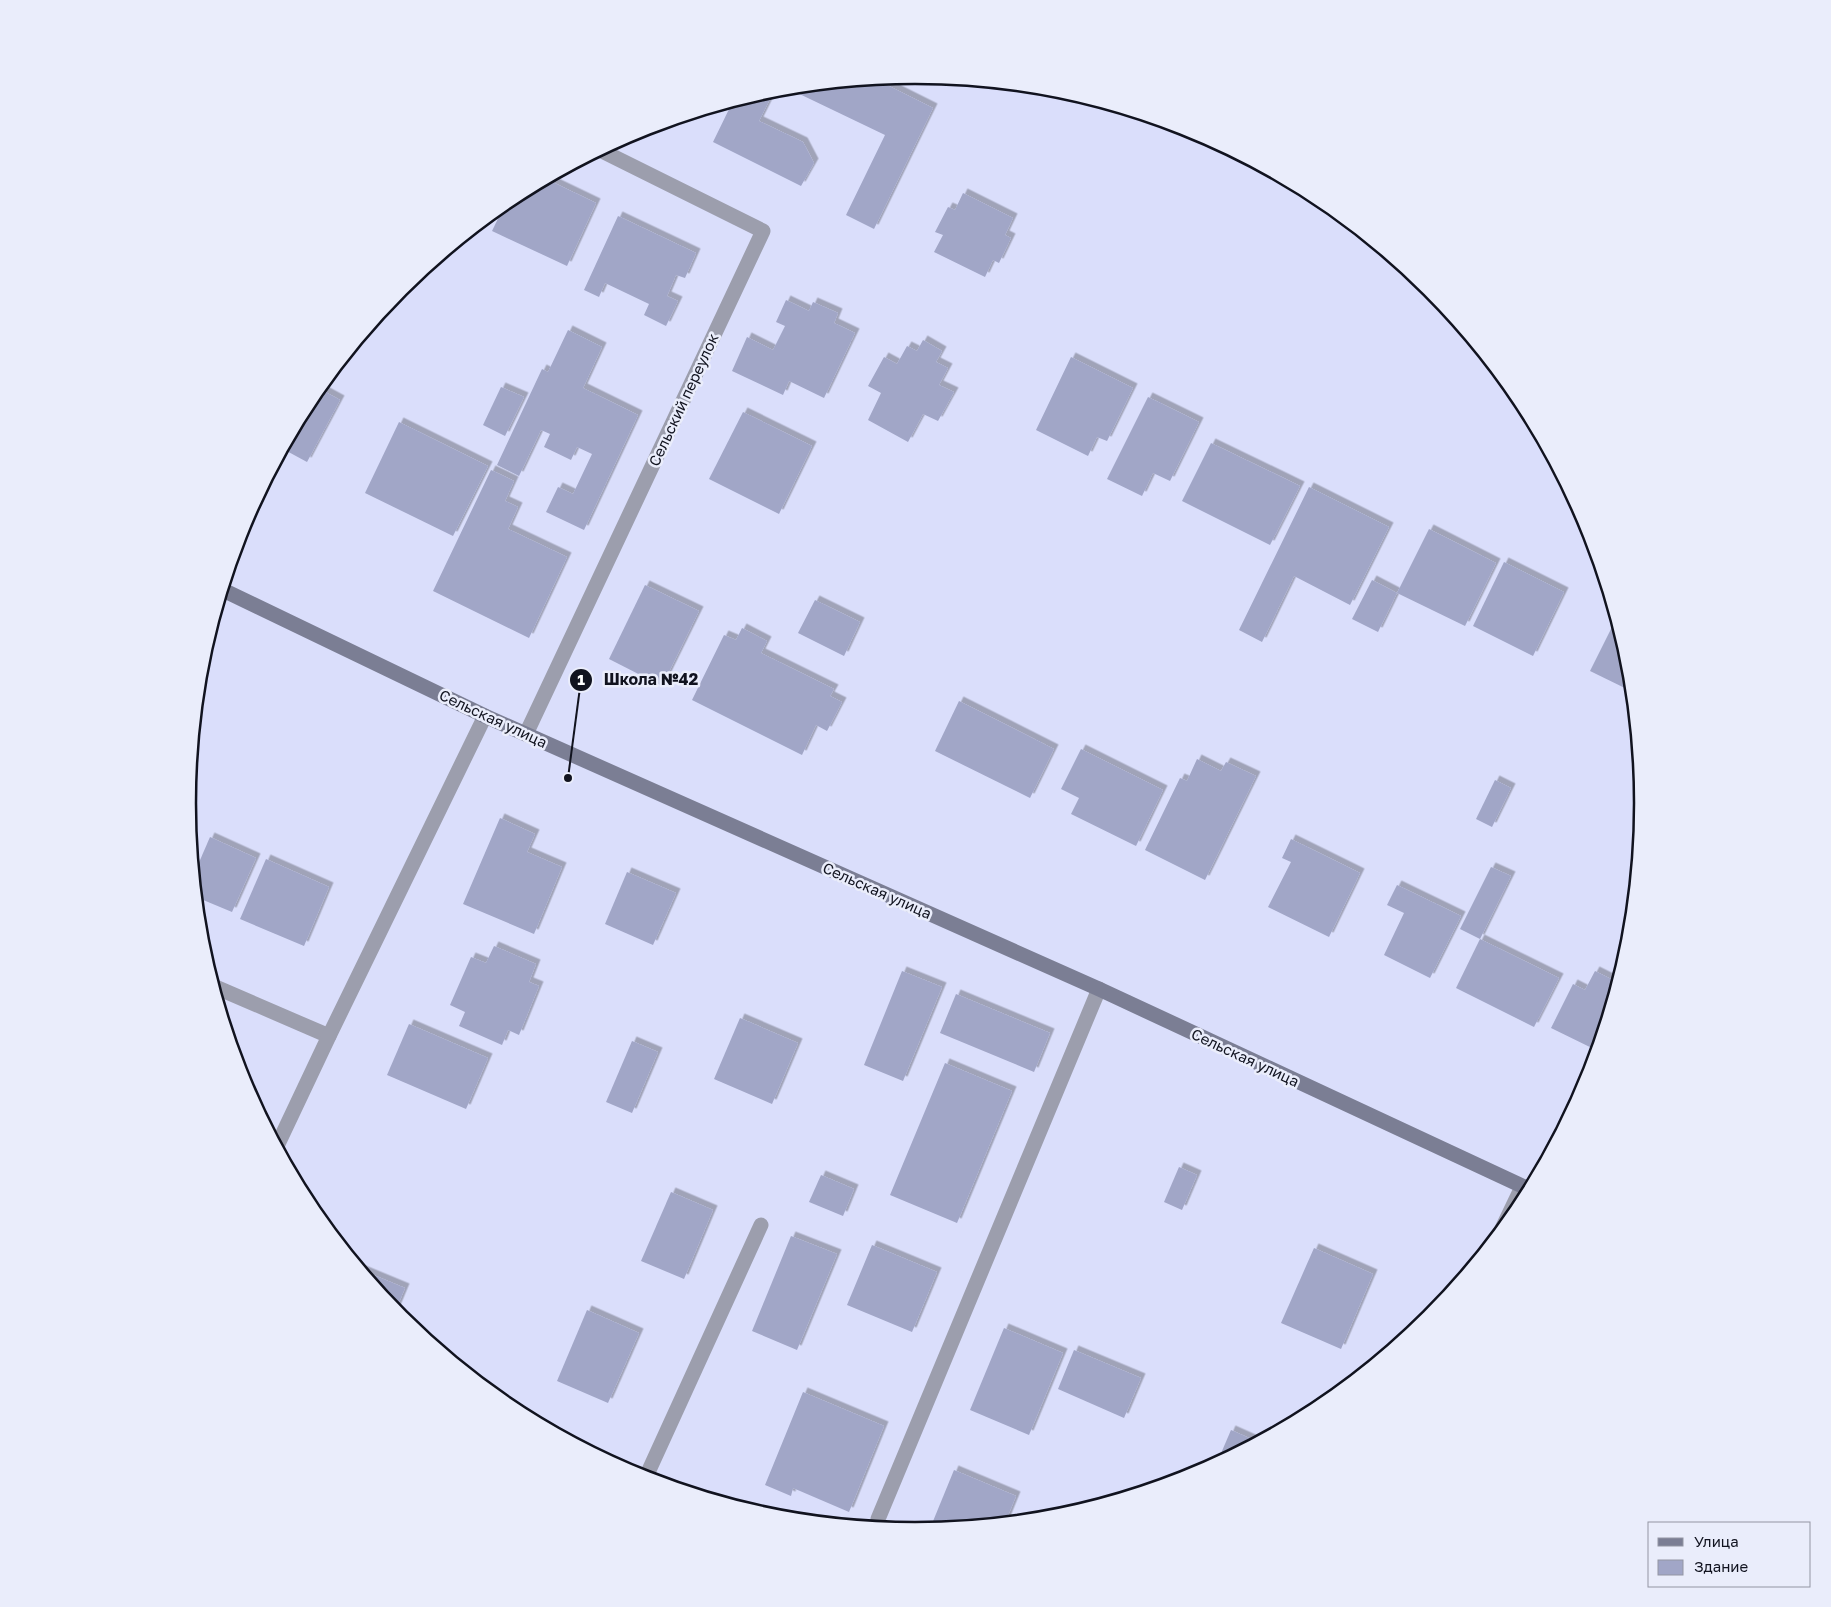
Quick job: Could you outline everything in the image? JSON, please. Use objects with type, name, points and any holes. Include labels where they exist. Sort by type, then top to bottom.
[{"type":"main road","name":"Сельская улица","points":[[228,592],[485,716],[1099,989],[1524,1187]]},
{"type":"street","name":"Сельский переулок","points":[[526,734],[763,231],[607,154]]},
{"type":"street","points":[[280,1140],[485,716]]},
{"type":"street","points":[[220,989],[329,1036]]},
{"type":"street","points":[[878,1519],[1099,989]]},
{"type":"street","points":[[649,1471],[761,1225]]},
{"type":"building","points":[[868,85],[886,85],[933,108],[874,229],[846,215],[885,135],[799,94]]},
{"type":"building","points":[[770,99],[759,121],[803,142],[814,163],[801,186],[713,142],[730,108]]},
{"type":"building","points":[[553,182],[596,203],[567,266],[492,231],[499,217]]},
{"type":"building","points":[[963,193],[1013,218],[1005,235],[1011,238],[999,263],[993,260],[985,277],[934,252],[943,235],[935,232],[948,207],[955,210]]},
{"type":"building","points":[[618,216],[696,253],[685,278],[676,275],[667,296],[678,301],[666,326],[644,315],[649,304],[605,283],[599,297],[584,290]]},
{"type":"building","points":[[786,300],[809,311],[813,302],[838,313],[834,323],[855,333],[824,398],[789,381],[783,395],[732,371],[747,337],[773,350],[785,326],[776,322]]},
{"type":"building","points":[[568,330],[602,347],[583,388],[638,415],[584,530],[546,512],[558,487],[573,494],[592,454],[577,447],[571,460],[544,447],[550,434],[541,430],[519,476],[497,465],[542,369],[548,372]]},
{"type":"building","points":[[923,340],[942,351],[936,362],[948,368],[939,385],[954,392],[938,421],[923,414],[908,442],[868,420],[881,393],[868,386],[884,357],[897,364],[907,346],[917,351]]},
{"type":"building","points":[[1071,357],[1133,388],[1107,441],[1097,437],[1088,456],[1036,430]]},
{"type":"building","points":[[501,387],[524,397],[505,436],[483,425]]},
{"type":"building","points":[[325,392],[340,400],[307,462],[288,452]]},
{"type":"building","points":[[1148,397],[1199,422],[1170,481],[1153,473],[1142,496],[1107,479]]},
{"type":"building","points":[[743,412],[812,446],[779,514],[709,479]]},
{"type":"building","points":[[399,422],[488,466],[453,536],[365,493]]},
{"type":"building","points":[[1211,443],[1300,486],[1270,545],[1182,501]]},
{"type":"building","points":[[491,470],[514,481],[505,501],[518,507],[508,529],[567,557],[529,638],[433,591]]},
{"type":"building","points":[[1309,487],[1389,527],[1350,605],[1294,576],[1262,642],[1239,630]]},
{"type":"building","points":[[1429,529],[1496,563],[1465,626],[1397,593]]},
{"type":"building","points":[[1504,562],[1564,592],[1533,656],[1473,626]]},
{"type":"building","points":[[1372,580],[1397,593],[1378,632],[1352,619]]},
{"type":"building","points":[[645,585],[699,611],[662,686],[609,659]]},
{"type":"building","points":[[815,600],[860,622],[844,656],[798,633]]},
{"type":"building","points":[[1613,625],[1625,688],[1590,671]]},
{"type":"building","points":[[742,628],[767,641],[761,653],[834,689],[830,696],[842,702],[827,731],[816,725],[802,755],[692,700],[724,635],[736,640]]},
{"type":"building","points":[[959,701],[1054,749],[1030,798],[935,751]]},
{"type":"building","points":[[1081,749],[1163,790],[1136,846],[1071,814],[1079,798],[1061,789]]},
{"type":"building","points":[[1197,759],[1221,771],[1226,762],[1256,776],[1205,880],[1145,850],[1180,778],[1187,781]]},
{"type":"building","points":[[1495,780],[1511,788],[1492,827],[1476,819]]},
{"type":"building","points":[[500,818],[535,834],[527,852],[562,867],[534,934],[463,904]]},
{"type":"building","points":[[210,837],[256,858],[232,912],[202,900],[198,864]]},
{"type":"building","points":[[1291,839],[1360,873],[1329,937],[1268,907],[1291,862],[1282,858]]},
{"type":"building","points":[[266,859],[329,887],[304,946],[240,919]]},
{"type":"building","points":[[1491,867],[1511,876],[1480,939],[1460,929]]},
{"type":"building","points":[[627,872],[676,893],[653,945],[605,924]]},
{"type":"building","points":[[1397,885],[1461,916],[1430,978],[1384,955],[1404,913],[1387,905]]},
{"type":"building","points":[[1480,939],[1559,978],[1534,1027],[1456,988]]},
{"type":"building","points":[[494,946],[536,964],[529,982],[539,986],[519,1035],[508,1030],[502,1045],[459,1026],[465,1012],[450,1005],[471,957],[486,963]]},
{"type":"building","points":[[902,971],[942,987],[903,1081],[864,1065]]},
{"type":"building","points":[[1595,971],[1613,980],[1592,1048],[1551,1028],[1573,984],[1585,990]]},
{"type":"building","points":[[956,994],[1050,1033],[1034,1072],[940,1033]]},
{"type":"building","points":[[740,1018],[798,1043],[772,1104],[714,1079]]},
{"type":"building","points":[[409,1024],[488,1058],[466,1109],[387,1075]]},
{"type":"building","points":[[632,1041],[658,1052],[632,1113],[606,1102]]},
{"type":"building","points":[[945,1063],[1012,1091],[957,1223],[890,1195]]},
{"type":"building","points":[[1179,1167],[1197,1175],[1182,1210],[1164,1202]]},
{"type":"building","points":[[821,1175],[854,1189],[843,1216],[809,1202]]},
{"type":"building","points":[[671,1192],[713,1210],[684,1279],[641,1261]]},
{"type":"building","points":[[791,1236],[837,1254],[797,1350],[752,1331]]},
{"type":"building","points":[[872,1245],[937,1272],[912,1332],[847,1305]]},
{"type":"building","points":[[1314,1248],[1373,1274],[1341,1349],[1281,1323]]},
{"type":"building","points":[[370,1274],[405,1288],[399,1303]]},
{"type":"building","points":[[587,1310],[639,1333],[608,1403],[557,1381]]},
{"type":"building","points":[[1004,1328],[1063,1353],[1029,1435],[970,1410]]},
{"type":"building","points":[[1074,1350],[1141,1378],[1124,1418],[1058,1389]]},
{"type":"building","points":[[803,1392],[884,1426],[849,1512],[793,1488],[791,1496],[765,1485]]},
{"type":"building","points":[[1231,1430],[1252,1439],[1234,1449],[1220,1455]]},
{"type":"building","points":[[954,1470],[1016,1496],[1007,1517],[963,1522],[932,1523]]},
{"type":"place","name":"Школа №42","points":[[568,778]]}]
